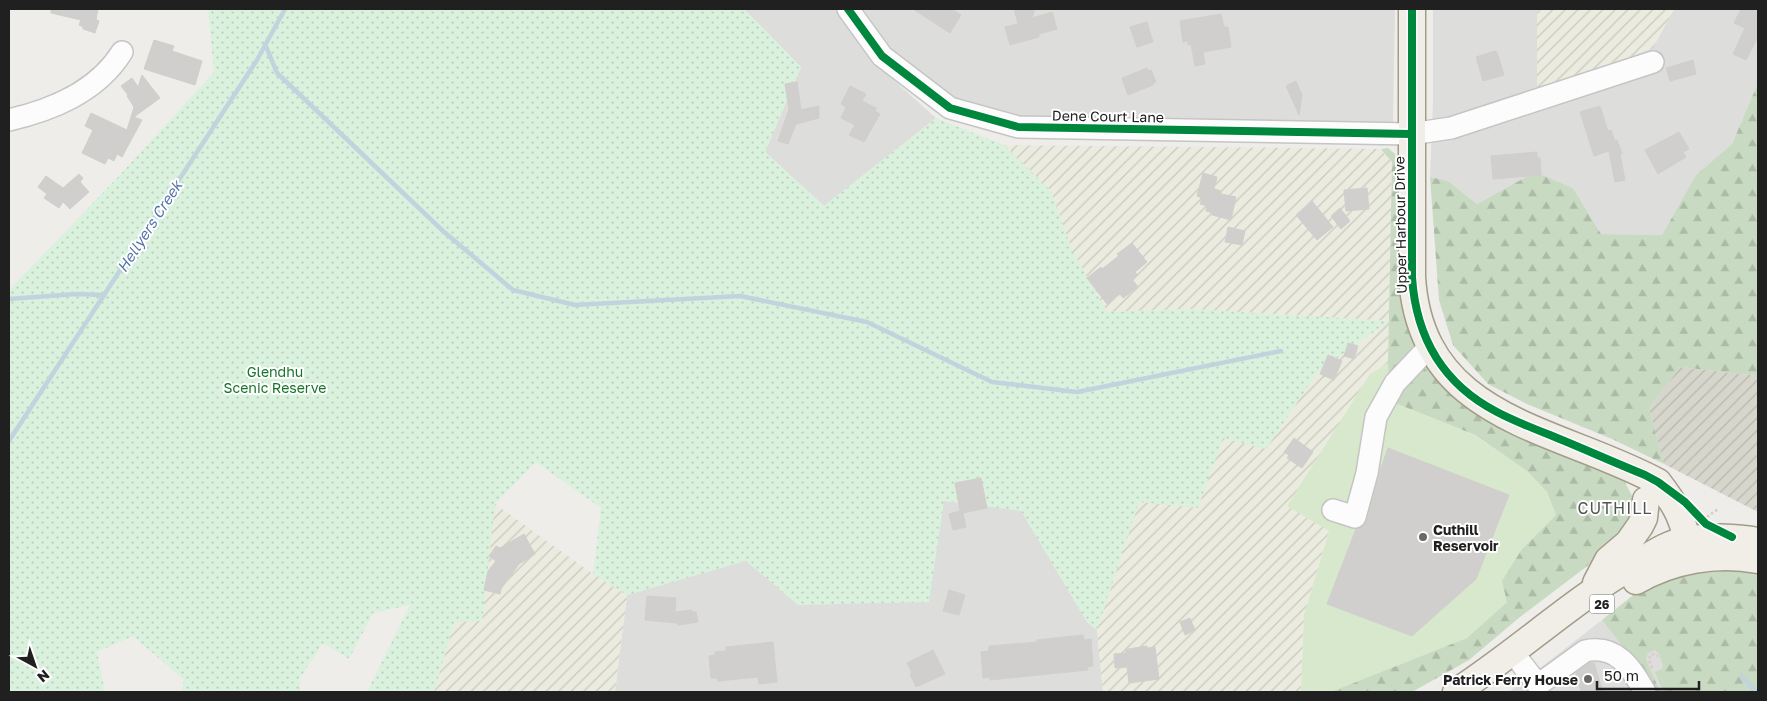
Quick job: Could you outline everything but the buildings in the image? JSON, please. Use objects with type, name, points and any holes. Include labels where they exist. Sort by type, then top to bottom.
[{"type":"main road","name":"Upper Harbour Drive","points":[[1412,9],[1413,298],[1420,325],[1429,347],[1445,370],[1468,393],[1482,403],[1515,420],[1621,465],[1634,481],[1652,491],[1666,533],[1679,542]]},
{"type":"main road","points":[[1591,592],[1608,560],[1628,543],[1640,526],[1652,491],[1685,502],[1706,524],[1732,537]]},
{"type":"main road","name":"26","points":[[1456,692],[1591,592],[1622,572],[1679,542],[1732,537],[1758,541]]},
{"type":"main road","name":"26","points":[[1461,692],[1521,663],[1628,586],[1661,569],[1698,559],[1731,557],[1758,560]]},
{"type":"street","name":"Dene Court Lane","points":[[848,9],[882,56],[950,108],[1018,127],[1411,134],[1451,128],[1652,62]]},
{"type":"street","points":[[9,120],[46,110],[75,96],[99,80],[122,52]]},
{"type":"street","points":[[1333,510],[1355,517],[1367,473],[1376,417],[1395,383],[1429,347]]},
{"type":"street","points":[[1521,663],[1534,689],[1585,651],[1594,649],[1606,651],[1624,661],[1632,670],[1645,692]]},
{"type":"path","points":[[1707,517],[1718,509]]},
{"type":"path","points":[[1653,672],[1649,660],[1650,656],[1654,654],[1658,656]]},
{"type":"shaded area","points":[[744,9],[839,9],[872,61],[936,118],[824,206],[765,152],[801,67]]},
{"type":"shaded area","points":[[863,9],[1395,9],[1393,122],[1020,119],[945,95],[890,50]]},
{"type":"shaded area","points":[[1433,9],[1537,9],[1537,94],[1652,48],[1674,9],[1758,9],[1758,83],[1732,144],[1696,175],[1662,235],[1601,234],[1573,188],[1535,172],[1477,204],[1448,181],[1430,177],[1433,102]]},
{"type":"shaded area","points":[[1537,9],[1674,9],[1653,48],[1537,94]]},
{"type":"shaded area","points":[[1004,145],[1381,149],[1392,162],[1388,363],[1370,374],[1329,531],[1304,615],[1301,692],[1103,692],[1097,630],[1139,502],[1223,438],[1388,321],[1191,309],[1107,312],[1072,250],[1051,191]]},
{"type":"shaded area","points":[[1680,367],[1758,376],[1758,512],[1664,464],[1649,408]]},
{"type":"shaded area","points":[[944,501],[1021,510],[1087,622],[1097,630],[1103,692],[615,692],[627,595]]},
{"type":"shaded area","points":[[495,504],[593,574],[627,595],[615,692],[434,692],[454,622]]},
{"type":"shaded area","points":[[1602,620],[1635,663],[1652,692],[1509,692]]},
{"type":"shaded area","points":[[1597,661],[1615,663],[1636,692],[1607,692]]},
{"type":"green space","name":"Glendhu Scenic Reserve","points":[[208,9],[744,9],[801,67],[765,152],[824,206],[936,118],[1004,145],[1051,191],[1072,250],[1107,312],[1191,309],[1389,321],[1317,373],[1266,449],[1223,438],[1198,508],[1139,502],[1097,630],[1087,622],[1021,511],[944,501],[929,602],[798,605],[746,561],[627,595],[593,574],[601,508],[536,462],[495,504],[482,621],[454,622],[434,692],[367,692],[410,605],[373,613],[349,659],[323,643],[300,678],[300,692],[181,692],[184,680],[133,636],[97,652],[105,692],[9,692],[9,290],[118,177],[214,72]]},
{"type":"green space","points":[[1758,83],[1758,376],[1680,367],[1649,408],[1664,464],[1612,439],[1527,404],[1488,384],[1453,345],[1439,300],[1430,177],[1448,181],[1477,204],[1535,172],[1573,188],[1601,234],[1662,235],[1696,175],[1732,144]]},
{"type":"green space","points":[[1388,148],[1395,154],[1397,175],[1397,281],[1412,339],[1442,379],[1619,471],[1639,509],[1615,545],[1520,617],[1469,660],[1412,692],[1331,692],[1467,638],[1507,602],[1502,581],[1522,549],[1556,515],[1547,492],[1527,471],[1475,435],[1390,401],[1388,363],[1392,162],[1381,149]]},
{"type":"green space","points":[[1388,363],[1390,401],[1474,435],[1527,471],[1547,492],[1556,515],[1522,549],[1507,602],[1467,638],[1336,691],[1301,692],[1304,615],[1329,531],[1287,506],[1370,374]]},
{"type":"green space","points":[[1735,566],[1758,570],[1758,692],[1652,692],[1635,663],[1602,620],[1647,584],[1687,571]]},
{"type":"pier","points":[[1655,650],[1659,654],[1663,665],[1662,669],[1655,672],[1664,692],[1660,692],[1646,659],[1648,653]]},
{"type":"waterway","name":"Hellyers Creek","points":[[9,441],[257,60],[285,9]]},
{"type":"waterway","points":[[265,44],[277,73],[443,231],[513,290],[575,305],[740,296],[867,322],[992,382],[1077,392],[1281,351]]},
{"type":"waterway","points":[[9,299],[76,294],[104,295]]},
{"type":"waterway","points":[[1741,676],[1757,692]]},
{"type":"cycle path","points":[[848,9],[882,56],[950,108],[1018,127],[1411,134]]},
{"type":"cycle path","points":[[1412,9],[1412,277],[1419,319],[1426,339],[1436,356],[1447,373],[1478,401],[1516,421],[1645,475],[1685,502],[1706,524],[1732,537]]},
{"type":"place","name":"Cuthill Reservoir","points":[[1423,537]]},
{"type":"place","name":"Patrick Ferry House","points":[[1588,679]]},
{"type":"district","name":"CUTHILL","points":[[1615,508]]}]
